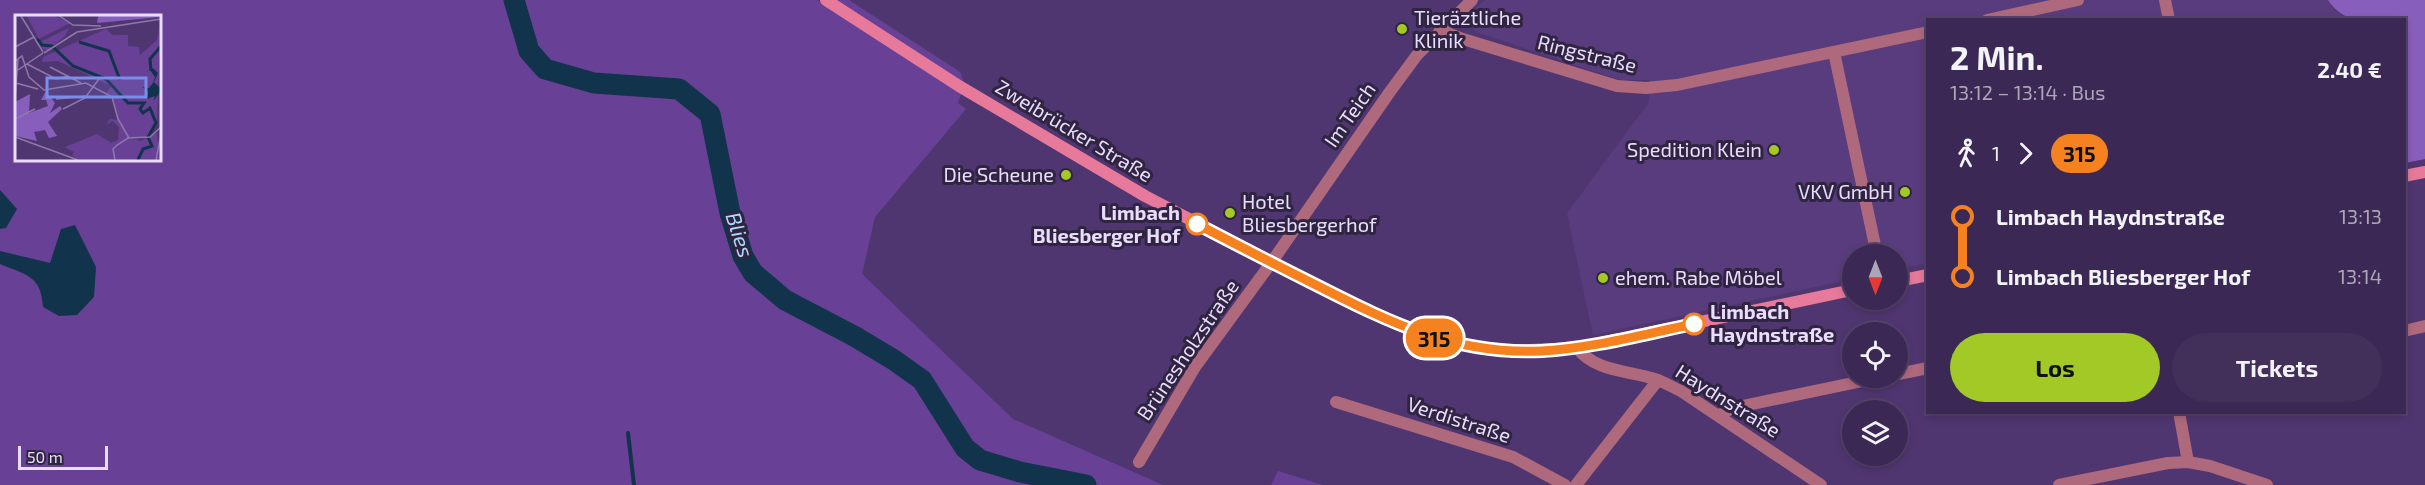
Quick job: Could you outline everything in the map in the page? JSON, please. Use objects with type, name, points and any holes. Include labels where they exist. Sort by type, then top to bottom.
[{"type":"street","name":"Zweibrücker Straße","points":[[826,0],[959,86],[1093,167],[1356,306],[1432,338],[1481,348],[1510,351],[1577,348],[1842,292]]},
{"type":"street","name":"Im Teich","points":[[1272,263],[1417,56],[1440,30],[1472,0]]},
{"type":"street","points":[[1996,18],[2078,0]]},
{"type":"street","points":[[2165,0],[2169,18]]},
{"type":"street","name":"Ringstraße","points":[[1440,30],[1587,78],[1617,86],[1646,88],[1677,85],[1926,32]]},
{"type":"street","points":[[1834,52],[1875,244]]},
{"type":"street","points":[[2406,176],[2425,172]]},
{"type":"street","name":"Brünesholzstraße","points":[[1139,462],[1195,367],[1272,263]]},
{"type":"street","points":[[1908,279],[1926,275]]},
{"type":"street","points":[[2406,331],[2425,326]]},
{"type":"street","name":"Haydnstraße","points":[[1577,348],[1600,367],[1658,380],[1681,391],[1821,485]]},
{"type":"street","points":[[1908,372],[1926,368]]},
{"type":"street","points":[[1576,485],[1658,380]]},
{"type":"street","points":[[1719,415],[1733,408],[1842,385]]},
{"type":"street","name":"Verdistraße","points":[[1336,402],[1513,457],[1565,485]]},
{"type":"street","points":[[2179,414],[2188,462]]},
{"type":"street","points":[[2059,485],[2168,463],[2188,462],[2210,466],[2267,485]]},
{"type":"shaded area","points":[[0,0],[817,0],[961,94],[958,103],[966,109],[875,217],[862,274],[1013,419],[1163,485],[0,485]]},
{"type":"shaded area","points":[[836,0],[849,0],[960,72],[964,83]]},
{"type":"shaded area","points":[[1485,0],[2328,0],[2335,11],[2347,18],[1926,18],[1926,263],[1908,267],[1908,244],[1842,244],[1842,281],[1593,335],[1567,213],[1649,102],[1650,80],[1620,80],[1476,32],[1469,24],[1470,13]]},
{"type":"shaded area","points":[[2328,0],[2425,0],[2425,159],[2406,163],[2406,18],[2350,18],[2335,9]]},
{"type":"shaded area","points":[[1278,471],[1323,485],[1271,485]]},
{"type":"water","points":[[0,190],[17,209],[6,228],[0,229]]},
{"type":"water","points":[[75,225],[96,267],[94,297],[77,315],[59,316],[43,307],[39,288],[31,278],[0,264],[0,251],[50,263],[61,229]]},
{"type":"waterway","name":"Blies","points":[[514,0],[529,51],[545,69],[594,83],[679,89],[710,114],[730,213],[743,256],[753,273],[785,300],[854,336],[922,380],[965,448],[980,460],[1020,472],[1086,485]]},
{"type":"waterway","points":[[628,433],[634,485]]},
{"type":"bus line","name":"315","points":[[1197,224],[1356,306],[1407,329],[1458,344],[1510,351],[1577,348],[1694,324]]},
{"type":"place","name":"Tieräztliche Klinik","points":[[1402,29]]},
{"type":"place","name":"Spedition Klein","points":[[1774,150]]},
{"type":"place","name":"Die Scheune","points":[[1066,175]]},
{"type":"place","name":"VKV GmbH","points":[[1905,192]]},
{"type":"place","name":"Hotel Bliesbergerhof","points":[[1230,213]]},
{"type":"place","name":"Limbach Bliesberger Hof","points":[[1197,224]]},
{"type":"place","name":"ehem. Rabe Möbel","points":[[1603,278]]},
{"type":"place","name":"Limbach Haydnstraße","points":[[1694,324]]}]
